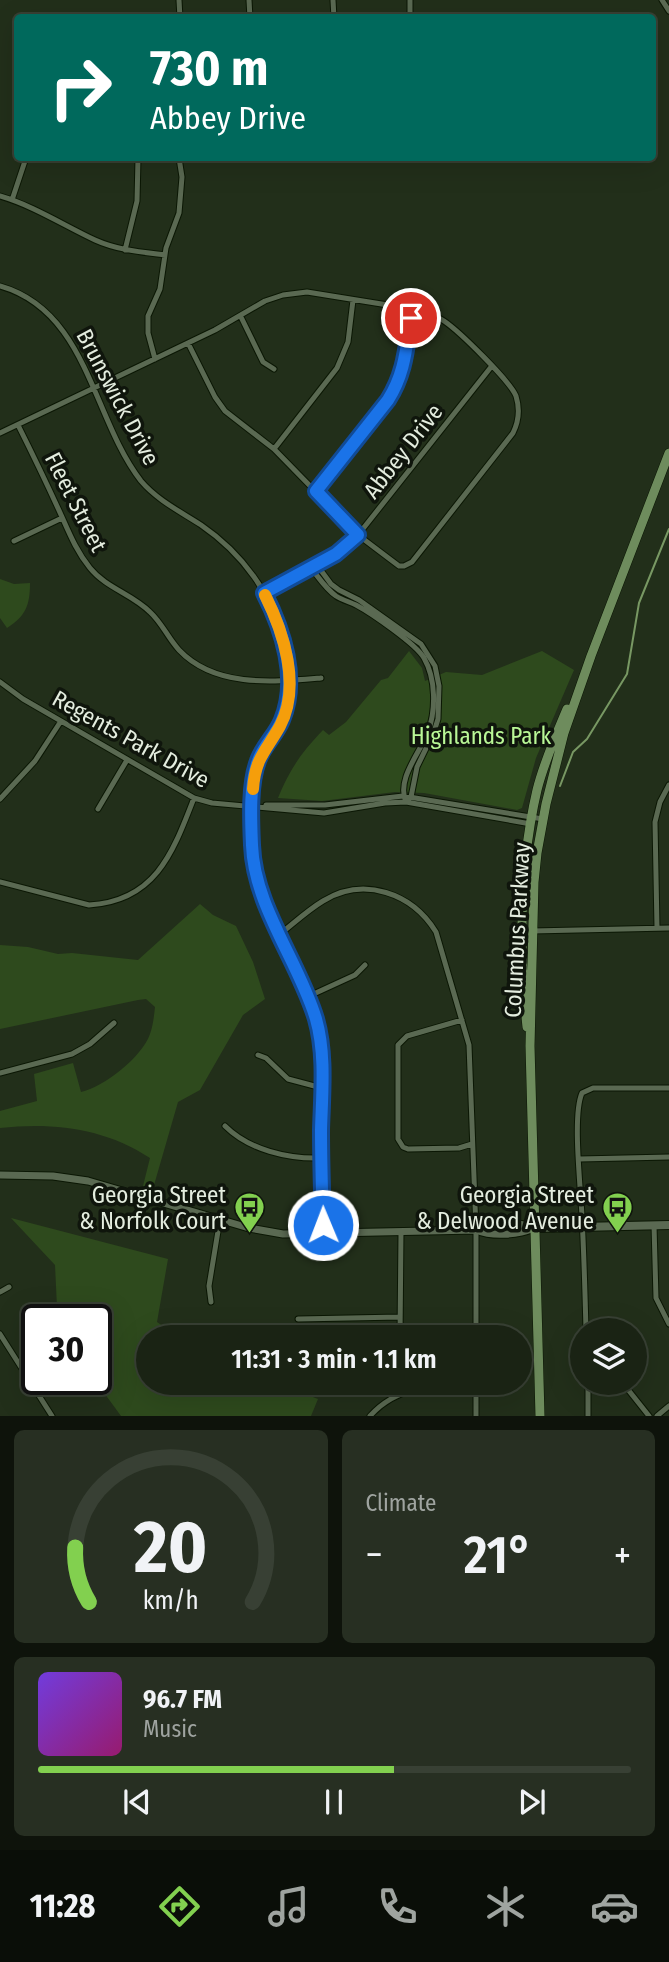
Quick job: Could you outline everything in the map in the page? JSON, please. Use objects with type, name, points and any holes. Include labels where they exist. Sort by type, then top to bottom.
[{"type":"main road","name":"Columbus Parkway","points":[[540,1416],[530,1046],[534,882],[542,822],[564,733],[669,453]]},
{"type":"main road","name":"Columbus Parkway","points":[[530,1046],[522,930],[523,892],[531,820],[547,755],[591,656]]},
{"type":"main road","points":[[534,1228],[669,1225]]},
{"type":"street","points":[[662,0],[669,11]]},
{"type":"street","points":[[12,200],[25,161]]},
{"type":"street","points":[[125,250],[137,201],[138,161]]},
{"type":"street","points":[[155,359],[147,326],[150,308],[160,289],[165,255],[178,213],[182,177],[179,161]]},
{"type":"street","points":[[0,196],[31,207],[96,240],[125,250],[165,255]]},
{"type":"street","name":"Brunswick Drive","points":[[0,286],[25,296],[58,323],[73,346],[115,436],[141,481],[156,495],[224,542],[242,560],[264,593],[279,624],[285,644],[289,681],[287,706],[283,718],[258,759],[254,773],[252,847],[260,886],[307,997],[320,1041],[323,1233]]},
{"type":"street","points":[[0,433],[241,317],[265,300],[307,292],[425,311],[447,322],[508,382],[516,397],[519,414],[515,428],[412,562],[404,566],[395,564],[358,535],[274,449],[225,411],[188,343]]},
{"type":"street","points":[[274,449],[337,368],[348,342],[353,300]]},
{"type":"street","points":[[316,491],[398,384],[403,370],[412,310]]},
{"type":"street","points":[[241,317],[263,362],[274,369]]},
{"type":"street","name":"Abbey Drive","points":[[264,593],[336,554],[358,535],[491,367]]},
{"type":"street","name":"Fleet Street","points":[[18,425],[75,548],[90,568],[114,589],[141,603],[152,613],[171,640],[192,661],[230,678],[289,681],[321,678]]},
{"type":"street","points":[[14,541],[62,518]]},
{"type":"street","points":[[314,566],[339,590],[359,600],[421,644],[435,666],[439,686],[438,719],[417,767],[411,797],[406,803],[403,796],[411,765],[429,730],[432,715],[433,687],[429,668],[417,648],[356,605],[335,596],[314,566]]},
{"type":"street","name":"Regents Park Drive","points":[[0,682],[23,699],[127,760],[194,798],[212,803],[324,813],[385,803],[406,803],[531,820]]},
{"type":"street","points":[[0,799],[35,761],[61,721]]},
{"type":"street","points":[[98,809],[127,760]]},
{"type":"street","points":[[657,928],[654,822],[669,785]]},
{"type":"street","name":"Regents Park Drive","points":[[253,806],[325,805],[403,796],[542,822]]},
{"type":"street","points":[[0,882],[89,905],[131,895],[159,873],[172,851],[194,798]]},
{"type":"street","points":[[280,934],[324,900],[340,892],[369,889],[393,894],[422,914],[436,932],[468,1045],[476,1230],[476,1325]]},
{"type":"street","points":[[522,930],[669,928]]},
{"type":"street","points":[[307,997],[355,975],[365,965]]},
{"type":"street","points":[[462,1020],[407,1036],[398,1045],[398,1139],[403,1147],[408,1149],[458,1148],[472,1144]]},
{"type":"street","points":[[0,1073],[72,1054],[90,1044],[114,1023]]},
{"type":"street","points":[[258,1055],[266,1058],[288,1079],[322,1088]]},
{"type":"street","points":[[586,1318],[578,1111],[582,1093],[593,1088],[669,1088]]},
{"type":"street","points":[[225,1126],[235,1136],[270,1152],[291,1158],[321,1158]]},
{"type":"street","points":[[579,1159],[669,1157]]},
{"type":"street","points":[[0,1175],[69,1177],[113,1187],[249,1228],[283,1234],[476,1230],[485,1234],[522,1233],[534,1228]]},
{"type":"street","points":[[211,1302],[209,1286],[220,1219]]},
{"type":"street","points":[[654,1225],[654,1286],[659,1307],[669,1324]]},
{"type":"street","points":[[400,1325],[401,1232]]},
{"type":"street","points":[[0,1292],[9,1287]]},
{"type":"street","points":[[298,1319],[400,1317]]},
{"type":"street","points":[[0,1334],[52,1416]]},
{"type":"street","points":[[370,1416],[380,1405],[399,1395]]},
{"type":"street","points":[[476,1395],[476,1416]]},
{"type":"street","points":[[588,1395],[588,1416]]},
{"type":"street","points":[[632,1395],[649,1416]]},
{"type":"street","points":[[657,1416],[669,1406]]},
{"type":"green space","points":[[0,579],[14,584],[30,583],[26,609],[19,619],[7,628],[0,618]]},
{"type":"green space","name":"Highlands Park","points":[[409,651],[422,668],[425,681],[446,672],[482,675],[542,651],[574,670],[536,758],[522,808],[517,810],[424,793],[395,792],[322,801],[278,798],[292,770],[315,738],[323,730],[329,735],[346,722],[381,680],[388,678]]},
{"type":"green space","points":[[200,904],[213,915],[236,926],[253,962],[265,999],[243,1015],[200,1090],[178,1102],[152,1192],[142,1190],[150,1158],[115,1140],[58,1127],[0,1128],[0,1111],[37,1101],[34,1074],[73,1063],[81,1092],[111,1078],[131,1061],[146,1043],[152,1028],[155,1007],[146,999],[138,1000],[0,1029],[0,945],[28,947],[58,954],[138,960]]},
{"type":"green space","points":[[11,1218],[168,1259],[157,1322],[161,1325],[136,1325],[136,1395],[308,1395],[318,1399],[311,1416],[121,1416],[106,1395],[112,1395],[112,1304],[57,1304],[55,1265]]},
{"type":"waterway","points":[[560,786],[573,752],[587,739],[627,674],[639,603],[669,529]]},
{"type":"slow traffic","points":[[253,789],[258,759],[283,718],[289,681],[285,644],[265,595]]},
{"type":"place","name":"Georgia Street & Norfolk Court","points":[[249,1235]]},
{"type":"place","name":"Georgia Street & Delwood Avenue","points":[[617,1235]]},
{"type":"route","points":[[323,1225],[322,1088],[316,1018],[257,877],[252,847],[254,773],[258,759],[283,718],[289,681],[285,644],[264,593],[336,554],[358,535],[316,491],[398,384],[403,370],[411,318]]}]
